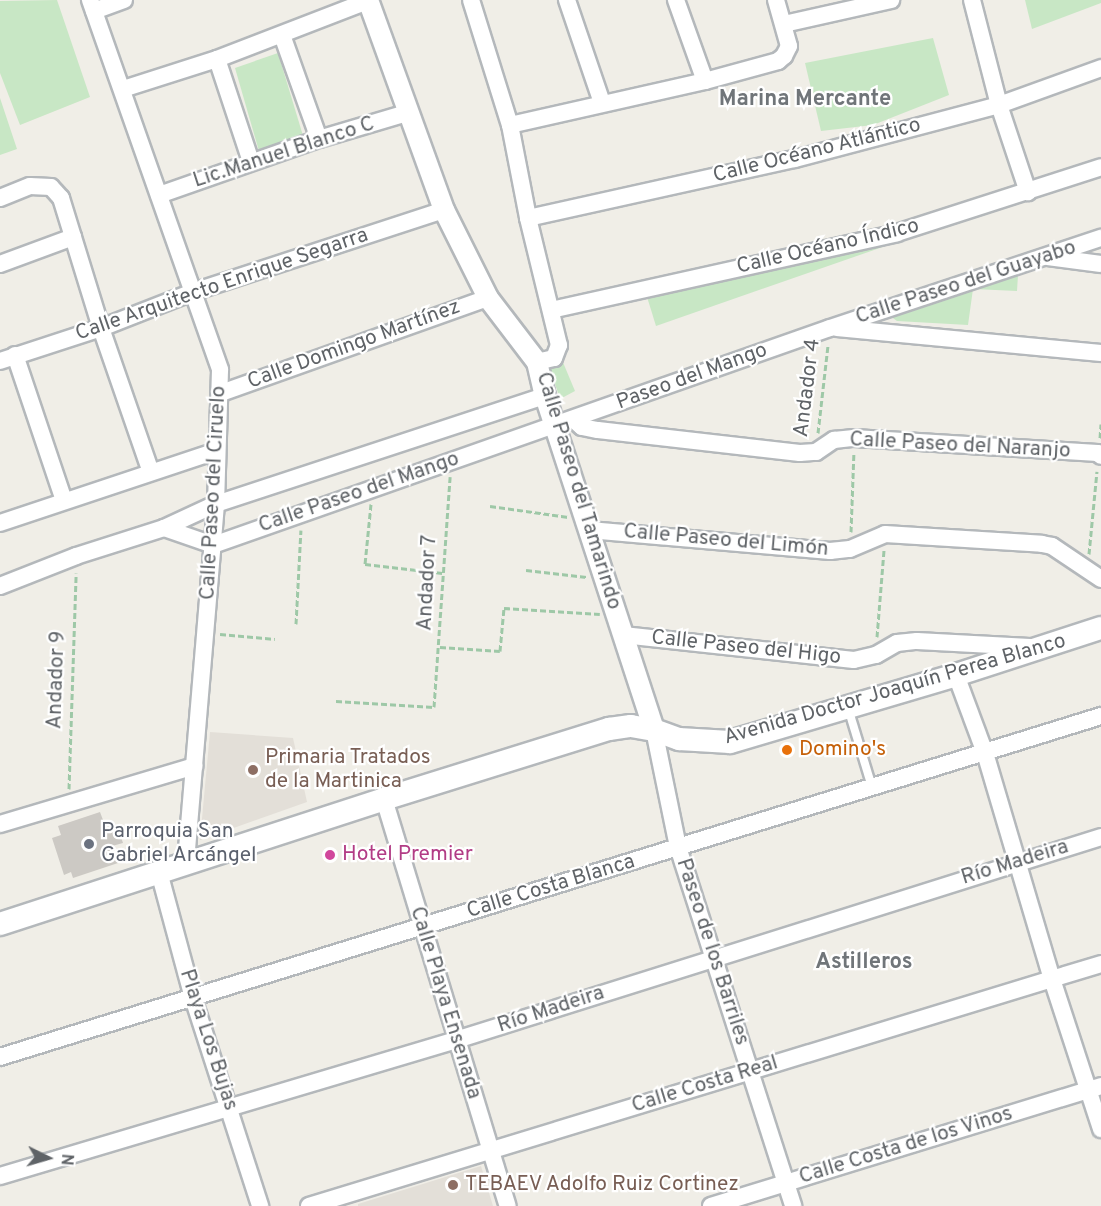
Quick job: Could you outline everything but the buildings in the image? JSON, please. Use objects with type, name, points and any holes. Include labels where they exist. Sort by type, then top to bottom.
[{"type":"main road","name":"Avenida Doctor Joaquín Perea Blanco","points":[[0,924],[384,799],[609,729],[631,726],[654,730],[679,739],[730,742],[1045,648],[1101,628]]},
{"type":"street","points":[[92,6],[124,0]]},
{"type":"street","points":[[123,89],[217,59],[369,0]]},
{"type":"street","name":"Calle Paseo del Tamarindo","points":[[369,0],[444,210],[488,298],[537,362],[545,396],[564,422],[587,525],[654,730]]},
{"type":"street","points":[[471,0],[510,125],[528,218],[551,309],[558,351],[554,358],[537,362]]},
{"type":"street","points":[[567,0],[602,103]]},
{"type":"street","points":[[676,0],[705,81]]},
{"type":"street","points":[[510,125],[767,65],[784,56],[789,45],[776,0]]},
{"type":"street","points":[[784,24],[873,2],[891,0]]},
{"type":"street","points":[[972,0],[999,105],[1028,192]]},
{"type":"street","name":"Calle Paseo del Ciruelo","points":[[92,6],[220,370],[216,504],[186,863]]},
{"type":"street","points":[[282,35],[319,139]]},
{"type":"street","points":[[217,59],[251,162]]},
{"type":"street","name":"Calle Océano Atlántico","points":[[528,218],[795,159],[999,105],[1101,68]]},
{"type":"street","name":"Lic.Manuel Blanco C","points":[[159,195],[319,139],[410,112]]},
{"type":"street","name":"Calle Océano Índico","points":[[551,309],[897,233],[1101,167]]},
{"type":"street","points":[[0,198],[30,186],[51,187],[61,198],[101,327],[151,472]]},
{"type":"street","name":"Calle Arquitecto Enrique Segarra","points":[[7,358],[101,327],[193,292],[444,210]]},
{"type":"street","points":[[0,264],[73,237]]},
{"type":"street","name":"Calle Paseo del Guayabo","points":[[830,328],[1101,238]]},
{"type":"street","points":[[1045,257],[1101,264]]},
{"type":"street","name":"Calle Domingo Martínez","points":[[221,393],[488,298]]},
{"type":"street","points":[[830,328],[1101,353]]},
{"type":"street","name":"Paseo del Mango","points":[[564,422],[830,328]]},
{"type":"street","points":[[7,358],[64,501]]},
{"type":"street","name":"Calle Paseo del Mango","points":[[0,586],[76,556],[164,528],[216,504],[545,396]]},
{"type":"street","name":"Calle Paseo del Naranjo","points":[[564,422],[598,430],[800,453],[816,452],[834,440],[854,438],[1100,454]]},
{"type":"street","name":"Calle Paseo del Mango","points":[[213,545],[373,487],[564,422]]},
{"type":"street","points":[[0,523],[216,452]]},
{"type":"street","name":"Calle Paseo del Limón","points":[[587,525],[830,551],[850,549],[885,534],[1052,546],[1094,574]]},
{"type":"street","points":[[164,528],[213,545]]},
{"type":"street","name":"Calle Paseo del Higo","points":[[623,635],[854,660],[876,655],[897,643],[917,640],[1045,648]]},
{"type":"street","points":[[956,675],[985,753],[1052,979],[1095,1088],[1101,1129]]},
{"type":"street","name":"Calle Costa Blanca","points":[[0,1057],[1101,716]]},
{"type":"street","name":"Paseo de los Barriles","points":[[654,730],[678,847],[793,1206]]},
{"type":"street","points":[[0,824],[195,766]]},
{"type":"street","name":"Calle Playa Ensenada","points":[[384,799],[421,927],[508,1206]]},
{"type":"street","name":"Río Madeira","points":[[0,1176],[456,1040],[1018,861],[1101,837]]},
{"type":"street","name":"Playa Los Bujas","points":[[159,873],[194,998],[260,1206]]},
{"type":"street","name":"Calle Costa Real","points":[[309,1206],[1101,964]]},
{"type":"street","name":"Calle Costa de los Vinos","points":[[711,1206],[1095,1088]]},
{"type":"lane","points":[[848,707],[872,787]]},
{"type":"path","name":"Andador 4","points":[[816,452],[830,328]]},
{"type":"path","points":[[850,549],[854,438]]},
{"type":"path","points":[[1094,574],[1100,454]]},
{"type":"path","name":"Andador 7","points":[[336,701],[434,707],[452,460]]},
{"type":"path","points":[[373,487],[365,564],[442,574]]},
{"type":"path","points":[[490,506],[587,525]]},
{"type":"path","points":[[296,624],[302,512]]},
{"type":"path","points":[[876,655],[885,534]]},
{"type":"path","name":"Andador 9","points":[[68,804],[76,556]]},
{"type":"path","points":[[526,570],[604,579]]},
{"type":"path","points":[[440,647],[500,651],[504,608],[617,615]]},
{"type":"path","points":[[206,633],[275,639]]},
{"type":"shaded area","name":"Primaria Tratados de la Martinica","points":[[210,732],[293,738],[307,802],[200,840]]},
{"type":"shaded area","name":"TEBAEV Adolfo Ruiz Cortinez","points":[[481,1166],[493,1206],[358,1206],[358,1204]]},
{"type":"green space","points":[[57,0],[90,97],[20,125],[0,73],[0,1]]},
{"type":"green space","points":[[1025,0],[1101,0],[1101,3],[1032,29]]},
{"type":"green space","points":[[933,38],[949,95],[873,125],[821,131],[805,63]]},
{"type":"green space","points":[[278,53],[304,139],[259,151],[235,68]]},
{"type":"green space","points":[[0,98],[17,149],[0,155]]},
{"type":"green space","points":[[892,228],[897,242],[656,326],[643,284]]},
{"type":"green space","points":[[1019,259],[1017,291],[973,289],[968,325],[897,321],[890,316]]},
{"type":"green space","points":[[562,360],[575,391],[560,399],[549,366]]},
{"type":"place","name":"Domino's","points":[[787,750]]},
{"type":"place","name":"Primaria Tratados de la Martinica","points":[[253,770]]},
{"type":"place","name":"Parroquia San Gabriel Arcángel","points":[[89,844]]},
{"type":"place","name":"Hotel Premier","points":[[330,855]]},
{"type":"place","name":"TEBAEV Adolfo Ruiz Cortinez","points":[[453,1185]]},
{"type":"district","name":"Marina Mercante","points":[[805,100]]},
{"type":"district","name":"Astilleros","points":[[864,963]]}]
